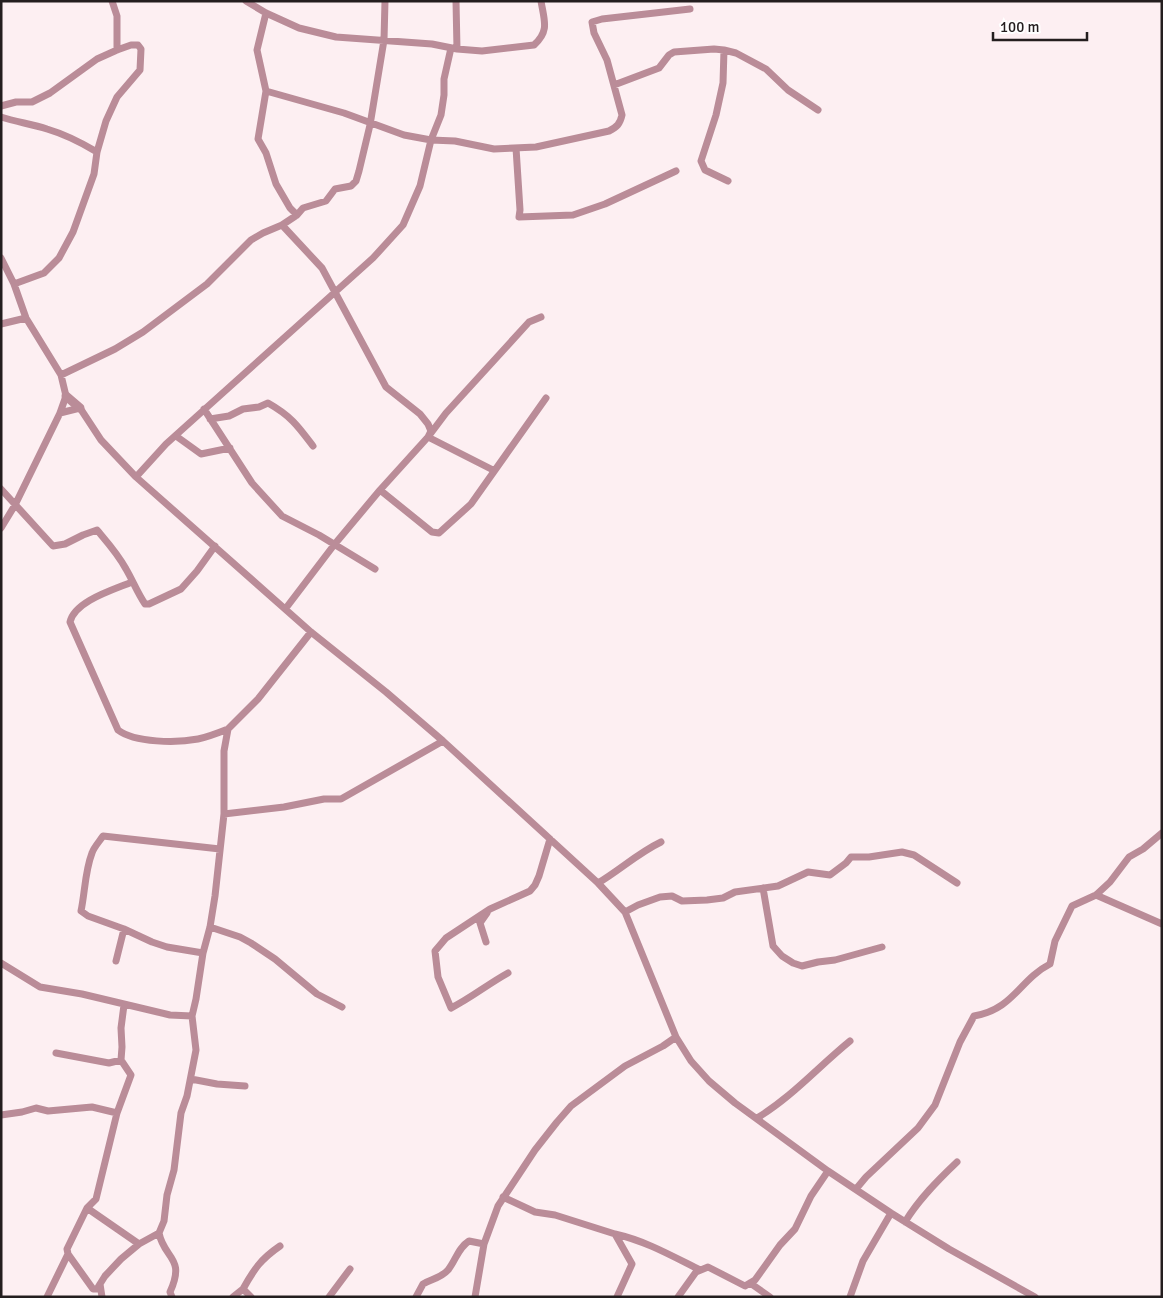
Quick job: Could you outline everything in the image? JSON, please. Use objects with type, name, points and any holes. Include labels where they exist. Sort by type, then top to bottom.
[{"type":"street","points":[[112,1],[117,16],[117,50]]},
{"type":"street","points":[[246,1],[266,13],[299,28],[336,37],[432,44],[482,51],[534,45],[541,39],[545,31],[541,1]]},
{"type":"street","points":[[136,477],[166,444],[373,258],[403,226],[420,186],[431,140],[441,115],[444,79],[454,48],[456,1]]},
{"type":"street","points":[[61,375],[115,349],[143,332],[207,284],[251,240],[282,225],[297,215],[303,208],[326,201],[335,190],[351,186],[356,181],[370,122],[384,40],[384,2]]},
{"type":"street","points":[[266,91],[370,122],[404,135],[431,140],[455,141],[494,149],[536,147],[609,130],[616,128],[620,123],[622,115],[614,85],[606,60],[592,29],[592,22],[602,19],[690,9]]},
{"type":"street","points":[[266,13],[257,50],[266,91],[258,139],[266,154],[276,184],[290,208],[297,215]]},
{"type":"street","points":[[1,106],[16,102],[32,102],[50,93],[97,59],[117,50],[130,45],[138,45],[141,49],[140,70],[117,97],[106,121],[97,152],[94,174],[76,224],[59,258],[44,273],[14,284]]},
{"type":"street","points":[[614,85],[658,68],[674,52],[724,50],[766,69],[783,87],[818,110]]},
{"type":"street","points":[[724,50],[723,83],[716,115],[701,161],[705,170],[728,181]]},
{"type":"street","points":[[1,117],[48,129],[88,146],[97,152]]},
{"type":"street","points":[[516,148],[519,217],[573,215],[605,204],[676,171]]},
{"type":"street","points":[[282,225],[322,268],[386,387],[420,414],[431,431],[428,437]]},
{"type":"street","points":[[1,528],[15,505],[60,413],[66,396],[61,375],[26,318],[14,284],[2,262]]},
{"type":"street","points":[[286,608],[334,545],[428,437],[464,392],[529,322],[541,317]]},
{"type":"street","points":[[1,324],[26,318]]},
{"type":"street","points":[[66,396],[80,408],[101,440],[136,477],[311,632],[443,741],[598,883],[625,912],[676,1037],[691,1062],[709,1081],[828,1171],[891,1214],[1035,1297]]},
{"type":"street","points":[[380,490],[436,534],[440,533],[471,504],[493,470],[546,398]]},
{"type":"street","points":[[210,419],[229,416],[243,409],[259,408],[268,403],[287,414],[296,422],[313,446]]},
{"type":"street","points":[[60,413],[80,408]]},
{"type":"street","points":[[204,409],[252,483],[282,516],[320,535],[375,569]]},
{"type":"street","points":[[176,436],[201,454],[220,452],[230,448]]},
{"type":"street","points":[[428,437],[493,470]]},
{"type":"street","points":[[220,452],[236,458]]},
{"type":"street","points":[[1,489],[53,546],[65,544],[98,530],[127,570],[145,604],[150,604],[181,589],[215,546]]},
{"type":"street","points":[[132,582],[81,605],[74,613],[70,622],[118,730],[126,736],[177,742],[199,739],[228,729],[258,700],[311,632]]},
{"type":"street","points":[[172,1297],[170,1292],[176,1280],[176,1264],[160,1240],[159,1233],[164,1221],[167,1195],[174,1170],[181,1113],[191,1079],[196,1050],[192,1016],[203,953],[210,927],[220,849],[224,814],[224,751],[228,729]]},
{"type":"street","points":[[224,814],[284,807],[324,799],[341,799],[443,741]]},
{"type":"street","points":[[856,1189],[866,1176],[918,1128],[935,1105],[960,1042],[974,1016],[985,1014],[1004,1005],[1039,969],[1050,964],[1055,941],[1072,906],[1096,895],[1110,882],[1129,857],[1162,834]]},
{"type":"street","points":[[203,953],[167,947],[152,942],[124,929],[88,916],[81,911],[86,890],[87,870],[92,851],[102,836],[220,849]]},
{"type":"street","points":[[508,973],[451,1008],[438,977],[435,951],[446,938],[490,909],[530,891],[535,885],[550,839]]},
{"type":"street","points":[[598,883],[644,851],[661,842]]},
{"type":"street","points":[[625,912],[660,897],[672,896],[682,901],[723,898],[735,892],[778,886],[808,872],[830,875],[851,857],[870,857],[902,852],[914,855],[957,883]]},
{"type":"street","points":[[764,888],[768,910],[768,925],[773,946],[782,956],[793,963],[802,966],[834,960],[882,947]]},
{"type":"street","points":[[1096,895],[1162,924]]},
{"type":"street","points":[[486,942],[480,923],[490,909]]},
{"type":"street","points":[[210,927],[240,937],[251,943],[275,959],[317,994],[342,1007]]},
{"type":"street","points":[[116,961],[124,929]]},
{"type":"street","points":[[1,963],[40,987],[82,994],[170,1015],[192,1016]]},
{"type":"street","points":[[124,1005],[120,1060],[131,1075],[117,1113],[96,1199],[87,1208],[68,1244],[68,1254],[93,1289],[97,1288],[121,1259],[139,1244],[159,1233]]},
{"type":"street","points":[[476,1297],[484,1244],[498,1206],[535,1150],[571,1106],[625,1066],[676,1037]]},
{"type":"street","points":[[757,1118],[773,1109],[798,1088],[826,1060],[850,1041]]},
{"type":"street","points":[[56,1052],[109,1063],[120,1060]]},
{"type":"street","points":[[191,1079],[218,1084],[246,1086]]},
{"type":"street","points":[[1,1115],[36,1108],[48,1111],[92,1108],[117,1113]]},
{"type":"street","points":[[905,1222],[936,1182],[957,1162]]},
{"type":"street","points":[[678,1297],[696,1272],[708,1267],[745,1286],[755,1280],[780,1245],[795,1229],[811,1196],[828,1171]]},
{"type":"street","points":[[503,1197],[535,1212],[636,1239],[700,1270]]},
{"type":"street","points":[[87,1208],[139,1244]]},
{"type":"street","points":[[850,1297],[863,1261],[891,1214]]},
{"type":"street","points":[[615,1234],[632,1264],[617,1297]]},
{"type":"street","points":[[416,1297],[423,1284],[438,1278],[448,1270],[463,1245],[469,1241],[484,1244]]},
{"type":"street","points":[[233,1297],[243,1289],[253,1271],[265,1256],[280,1246]]},
{"type":"street","points":[[47,1297],[68,1254]]},
{"type":"street","points":[[329,1297],[350,1269]]},
{"type":"street","points":[[750,1283],[770,1297]]},
{"type":"street","points":[[100,1284],[102,1297]]},
{"type":"street","points":[[243,1289],[252,1297]]}]
